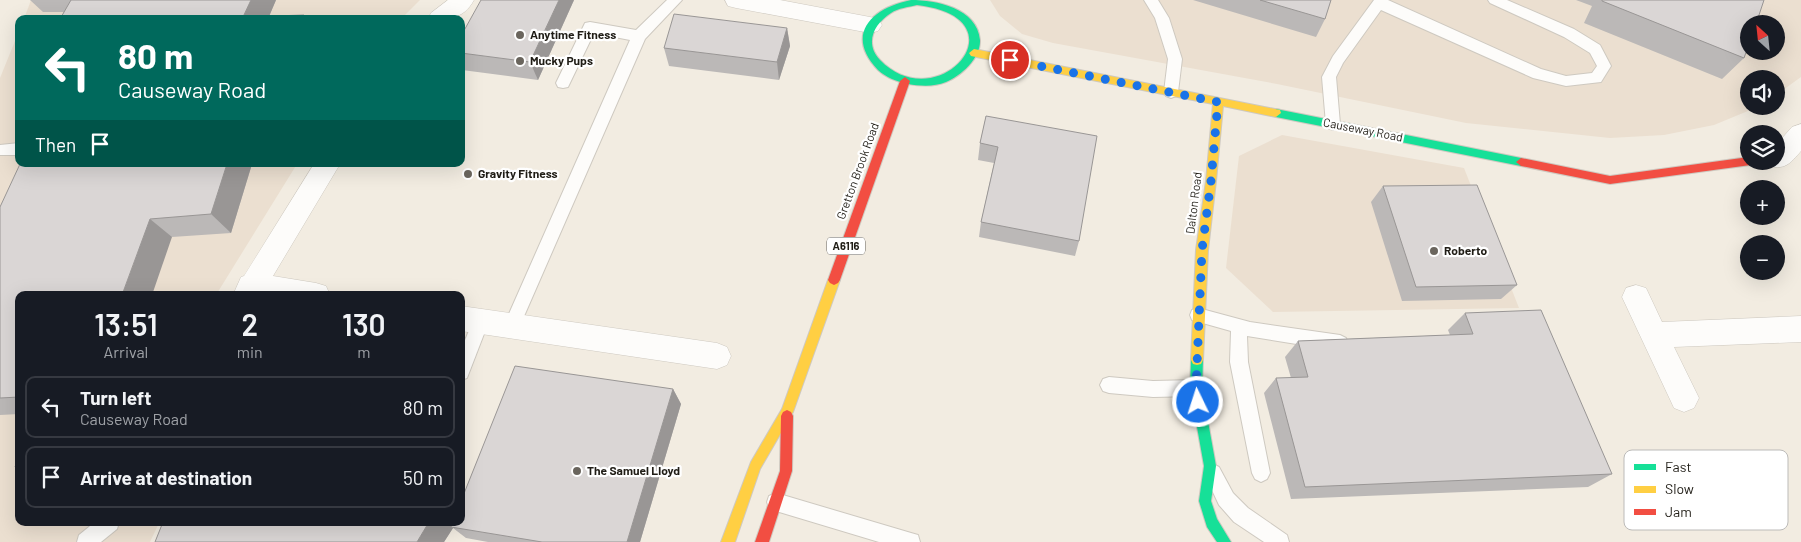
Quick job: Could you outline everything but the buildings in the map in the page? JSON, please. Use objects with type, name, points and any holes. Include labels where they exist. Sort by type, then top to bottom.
[{"type":"street","points":[[444,15],[463,0]]},
{"type":"street","points":[[736,0],[870,25]]},
{"type":"street","points":[[933,1],[948,7],[962,16],[971,27],[975,39],[974,52],[967,64],[948,77],[922,82],[905,81],[888,75],[874,64],[867,52],[865,38],[870,25],[878,16],[896,6],[933,1]]},
{"type":"street","name":"Causeway Road","points":[[974,52],[1610,180],[1740,163]]},
{"type":"street","name":"Gretton Brook Road","points":[[728,542],[755,466],[787,412],[905,81]]},
{"type":"street","name":"Dalton Road","points":[[1218,102],[1211,181],[1202,250],[1196,388],[1210,466],[1205,501],[1212,522],[1225,540]]},
{"type":"street","points":[[1785,152],[1801,134]]},
{"type":"street","points":[[262,291],[249,290],[325,167]]},
{"type":"street","points":[[1636,297],[1684,398]]},
{"type":"street","points":[[471,319],[717,356]]},
{"type":"street","points":[[1654,335],[1801,329]]},
{"type":"street","name":"Gretton Brook Road","points":[[762,542],[786,471],[787,412]]},
{"type":"lane","points":[[512,326],[639,36],[674,0]]},
{"type":"lane","points":[[1151,0],[1162,18],[1175,59],[1170,92]]},
{"type":"lane","points":[[1333,124],[1330,77],[1338,60],[1380,1],[1538,74],[1566,81],[1596,78],[1604,66],[1595,49],[1570,33],[1495,0]]},
{"type":"lane","points":[[563,83],[590,27],[639,36]]},
{"type":"lane","points":[[3,150],[15,149]]},
{"type":"lane","points":[[1198,315],[1239,326],[1345,344],[1355,344]]},
{"type":"lane","points":[[465,351],[471,319]]},
{"type":"lane","points":[[1239,326],[1239,362],[1261,473]]},
{"type":"lane","points":[[1109,384],[1153,389],[1196,388]]},
{"type":"lane","points":[[1210,466],[1226,499],[1240,515],[1280,542]]},
{"type":"lane","points":[[776,502],[911,542]]},
{"type":"lane","points":[[86,542],[105,526]]},
{"type":"shaded area","points":[[31,0],[420,0],[405,15],[25,15]]},
{"type":"shaded area","points":[[990,0],[1801,0],[1801,77],[1785,89],[1785,70],[1740,70],[1740,114],[1714,125],[1664,135],[1610,138],[1466,123],[1277,84],[1053,43],[1022,34],[1000,16]]},
{"type":"shaded area","points":[[15,41],[15,167],[295,167],[218,291],[15,291],[15,526],[158,526],[150,542],[0,542],[0,78]]},
{"type":"shaded area","points":[[1282,135],[1464,168],[1519,308],[1273,312],[1226,268],[1239,156]]},
{"type":"traffic: fast","points":[[917,2],[944,8],[956,14],[966,21],[973,31],[976,42],[972,54],[962,67],[943,79],[922,83],[901,79],[884,70],[871,57],[866,41],[871,25],[888,10],[917,2]]},
{"type":"traffic: fast","points":[[1276,113],[1521,162]]},
{"type":"traffic: fast","points":[[1197,360],[1196,388],[1210,466],[1205,501],[1212,522],[1224,542]]},
{"type":"traffic: slow","points":[[974,53],[1276,113]]},
{"type":"traffic: slow","points":[[1197,360],[1202,250],[1211,181],[1218,102]]},
{"type":"traffic: slow","points":[[728,542],[755,466],[787,412],[834,280]]},
{"type":"traffic: jam","points":[[834,280],[905,81]]},
{"type":"traffic: jam","points":[[1521,162],[1610,180],[1740,163]]},
{"type":"traffic: jam","points":[[762,542],[786,471],[787,416]]},
{"type":"place","name":"Anytime Fitness","points":[[520,35]]},
{"type":"place","name":"Mucky Pups","points":[[520,61]]},
{"type":"place","name":"Gravity Fitness","points":[[468,174]]},
{"type":"place","name":"Roberto","points":[[1434,251]]},
{"type":"place","name":"The Samuel Lloyd","points":[[577,471]]},
{"type":"route","points":[[1010,60],[1218,102],[1211,181],[1202,250],[1196,388],[1198,402]]}]
